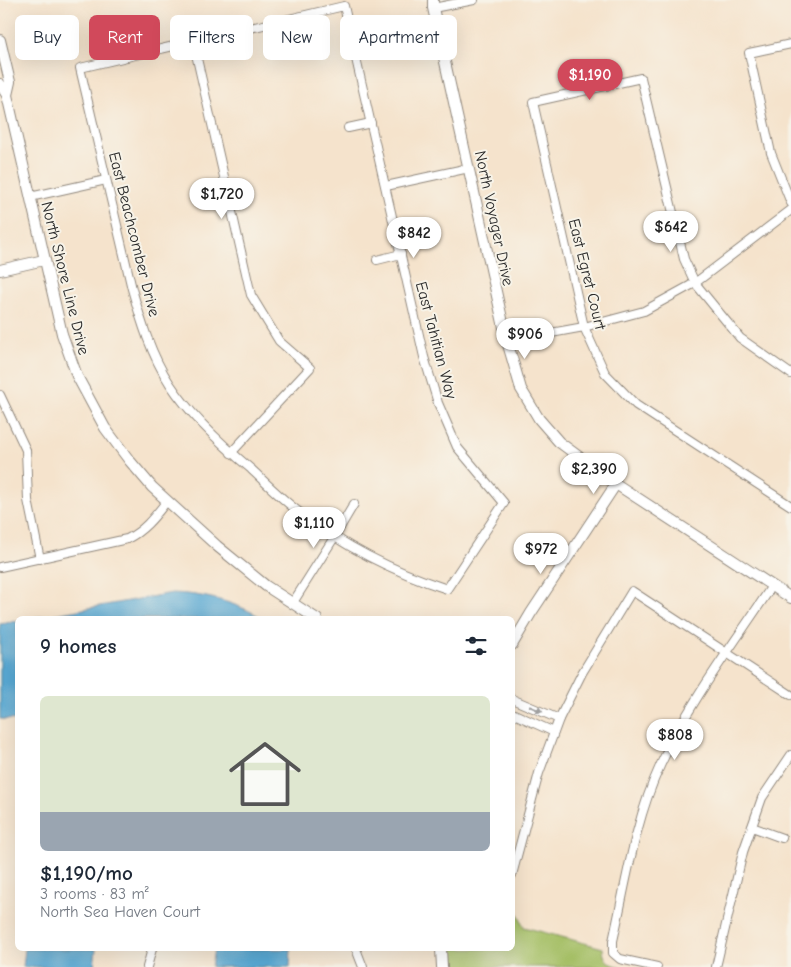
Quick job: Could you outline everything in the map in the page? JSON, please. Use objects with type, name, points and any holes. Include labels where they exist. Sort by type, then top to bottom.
[{"type":"street","points":[[431,3],[474,0]]},
{"type":"street","name":"North Voyager Drive","points":[[431,3],[507,341],[521,390],[539,419],[559,442],[616,484],[791,598]]},
{"type":"street","name":"East Tahitian Way","points":[[253,27],[344,6],[424,357],[438,403],[457,447],[504,503],[447,589]]},
{"type":"street","name":"North Shore Line Drive","points":[[0,40],[10,82],[7,95]]},
{"type":"street","points":[[791,44],[749,53],[771,152],[791,203]]},
{"type":"street","name":"East Beachcomber Drive","points":[[170,46],[80,68],[132,288],[142,323],[155,356],[170,383],[186,404],[232,453],[301,513],[364,553],[402,572],[447,589]]},
{"type":"street","points":[[197,60],[251,296],[279,341],[310,368],[232,453]]},
{"type":"street","name":"East Egret Court","points":[[695,283],[681,250],[641,78],[533,102],[584,327],[605,373],[636,405],[791,506]]},
{"type":"street","name":"North Shore Line Drive","points":[[0,84],[7,95],[44,260],[67,349],[83,388],[100,421],[139,472],[167,501],[247,572],[312,616]]},
{"type":"street","points":[[348,128],[371,123]]},
{"type":"street","points":[[386,186],[469,168]]},
{"type":"street","points":[[30,198],[106,180]]},
{"type":"street","points":[[507,341],[584,327],[644,311],[695,283],[791,210]]},
{"type":"street","points":[[377,260],[401,254]]},
{"type":"street","points":[[0,270],[44,260]]},
{"type":"street","points":[[695,283],[740,338],[791,374]]},
{"type":"street","points":[[0,395],[26,450],[28,500],[40,558]]},
{"type":"street","points":[[515,639],[616,484]]},
{"type":"street","points":[[0,567],[118,542],[132,536],[147,526],[167,501]]},
{"type":"street","points":[[292,604],[336,536],[354,504]]},
{"type":"street","points":[[657,967],[620,959],[613,953],[613,941],[642,813],[659,766],[689,709],[772,586]]},
{"type":"street","points":[[515,863],[538,773],[559,719],[582,673],[632,591],[791,695]]},
{"type":"street","points":[[515,700],[559,719]]},
{"type":"street","points":[[515,714],[554,732]]},
{"type":"street","points":[[716,967],[743,852],[762,798],[791,755]]},
{"type":"street","points":[[752,827],[782,838]]},
{"type":"street","points":[[147,967],[151,951]]},
{"type":"street","points":[[357,951],[363,967]]},
{"type":"street","points":[[441,951],[442,967]]},
{"type":"green space","points":[[515,908],[524,927],[603,948],[606,959],[614,965],[621,967],[452,967],[451,951],[515,951]]},
{"type":"water","points":[[172,593],[220,600],[258,616],[45,616]]},
{"type":"water","points":[[15,621],[15,720],[0,719],[0,624]]},
{"type":"water","points":[[25,951],[96,951],[94,967],[23,967]]},
{"type":"water","points":[[214,951],[291,951],[290,967],[211,967]]}]
